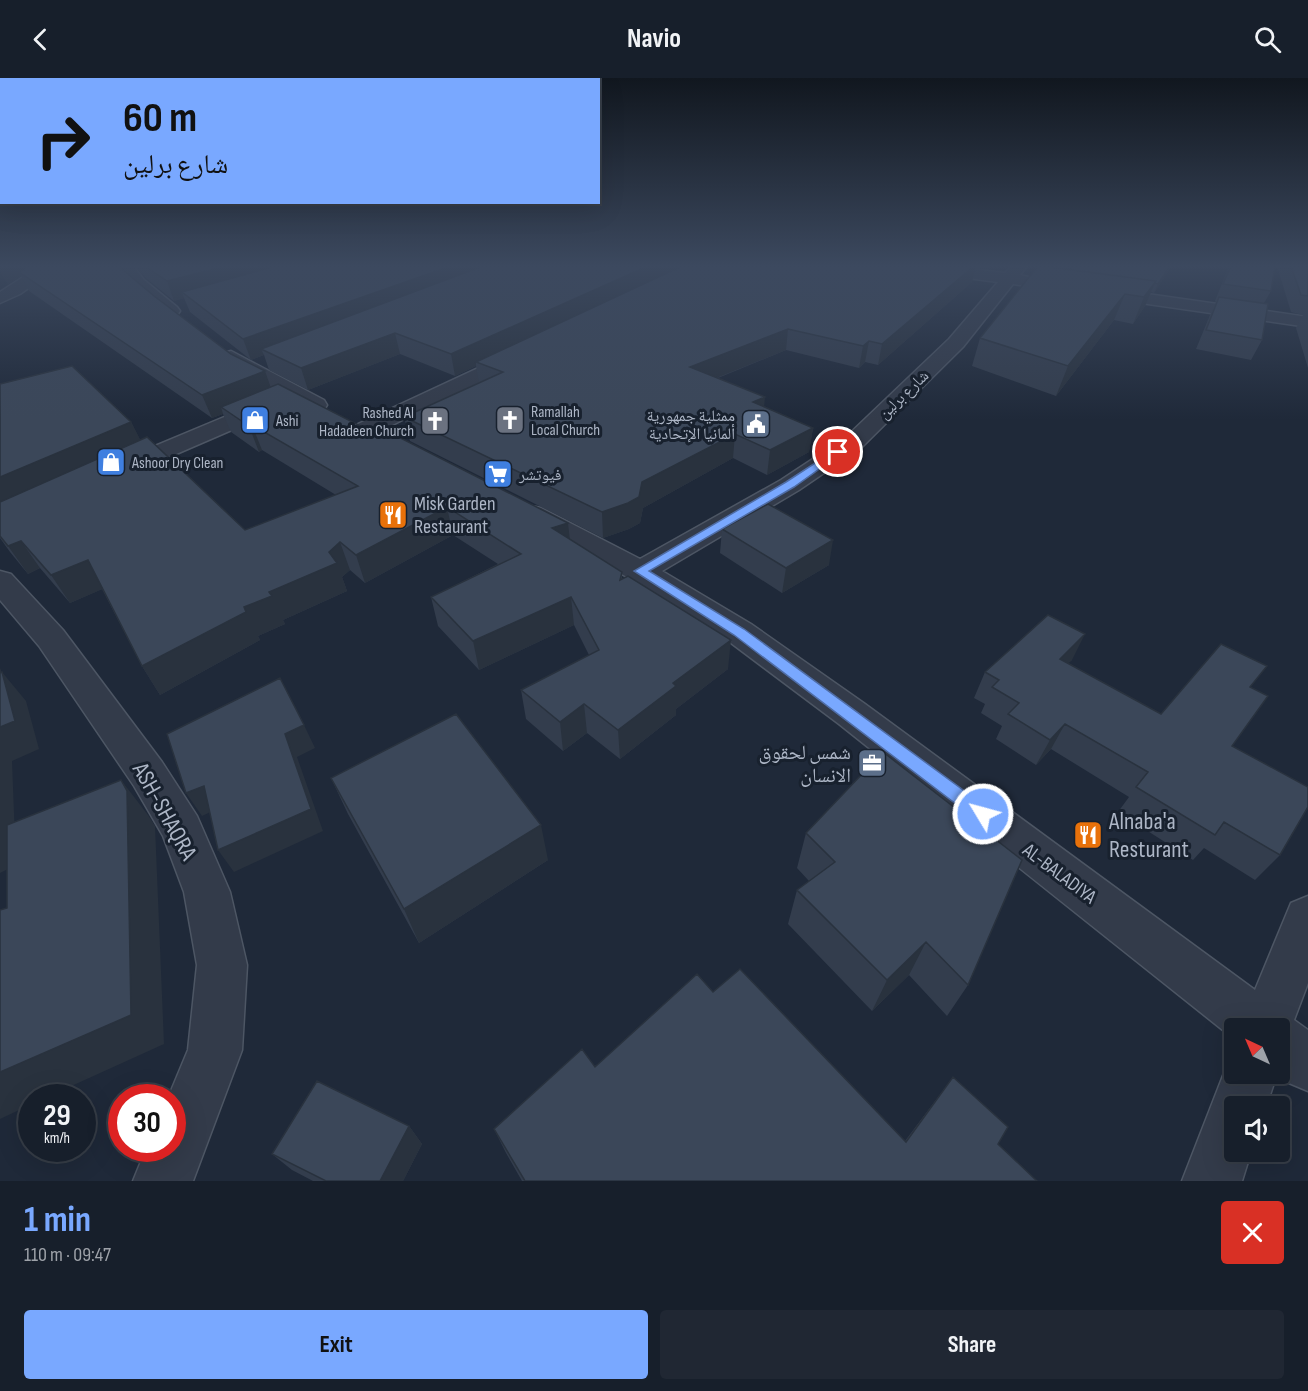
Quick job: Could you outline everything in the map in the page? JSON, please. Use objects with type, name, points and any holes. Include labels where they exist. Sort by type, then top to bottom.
[{"type":"street","name":"شارع برلين","points":[[640,571],[790,484],[854,442],[956,343],[977,317]]},
{"type":"street","points":[[1277,317],[1308,322]]},
{"type":"street","points":[[220,348],[248,370],[398,446]]},
{"type":"street","points":[[366,429],[533,348]]},
{"type":"street","points":[[104,477],[296,394]]},
{"type":"street","name":"AL-BALADIYA","points":[[503,500],[640,571],[739,632],[842,707],[1250,1018]]},
{"type":"street","name":"ASH-SHAQRA","points":[[0,580],[51,638],[148,774],[182,829],[207,892],[222,965],[215,1050],[163,1181]]},
{"type":"street","points":[[1268,1018],[1308,919]]},
{"type":"street","points":[[1290,1049],[1308,1064]]},
{"type":"street","points":[[1212,1181],[1224,1146]]},
{"type":"building","points":[[87,317],[183,317],[231,354],[265,371],[202,395]]},
{"type":"building","points":[[215,317],[304,317],[243,339]]},
{"type":"building","points":[[345,317],[533,317],[451,354],[395,333],[301,368],[261,349]]},
{"type":"building","points":[[572,317],[913,317],[882,344],[869,341],[863,346],[788,329],[690,367],[765,397],[753,402],[813,428],[770,450],[735,434],[642,482],[639,497],[602,512],[404,417],[503,372],[476,362]]},
{"type":"building","points":[[997,317],[1106,317],[1068,366],[980,338]]},
{"type":"building","points":[[1211,317],[1266,317],[1262,340],[1206,330]]},
{"type":"building","points":[[72,366],[131,422],[0,477],[0,384]]},
{"type":"building","points":[[278,384],[370,431],[379,427],[568,523],[552,528],[622,572],[620,580],[628,576],[731,640],[673,683],[676,686],[618,730],[584,704],[560,722],[521,690],[599,650],[571,597],[473,641],[431,597],[521,554],[447,507],[356,555],[340,542],[329,552],[337,563],[269,592],[272,596],[244,607],[246,612],[142,666],[88,560],[51,575],[21,541],[8,546],[0,536],[0,502],[147,437],[245,530],[358,486],[252,425],[249,426],[221,407]]},
{"type":"building","points":[[768,504],[833,540],[786,568],[722,529]]},
{"type":"building","points":[[1048,615],[1085,634],[1060,659],[1161,714],[1221,644],[1267,666],[1250,687],[1268,696],[1232,746],[1308,787],[1308,807],[1280,855],[1224,822],[1215,835],[1136,787],[1148,772],[1065,724],[1050,740],[1008,714],[1019,703],[992,687],[999,680],[985,672]]},
{"type":"building","points":[[2,672],[15,721],[0,727],[0,673]]},
{"type":"building","points":[[280,678],[304,725],[285,734],[311,809],[218,850],[204,786],[186,793],[167,734]]},
{"type":"building","points":[[456,714],[541,825],[404,909],[331,778]]},
{"type":"building","points":[[883,752],[1022,860],[968,985],[926,942],[887,980],[797,890],[835,862],[806,833]]},
{"type":"building","points":[[121,780],[127,791],[131,1015],[0,1072],[0,910],[7,908],[7,825]]},
{"type":"building","points":[[740,969],[906,1142],[953,1077],[1008,1127],[998,1144],[1037,1181],[525,1181],[494,1129],[582,1049],[595,1067],[697,974],[713,992]]},
{"type":"building","points":[[317,1081],[409,1126],[380,1181],[326,1181],[272,1154]]},
{"type":"place","name":"Ashi","points":[[255,420]]},
{"type":"place","name":"Ramallah Local Church","points":[[510,420]]},
{"type":"place","name":"Rashed Al Hadadeen Church","points":[[435,421]]},
{"type":"place","name":"ممثلية جمهورية ألمانيا الإتحادية","points":[[756,424]]},
{"type":"place","name":"Ashoor Dry Clean","points":[[111,462]]},
{"type":"place","name":"فيوتشر","points":[[498,474]]},
{"type":"place","name":"Misk Garden Restaurant","points":[[393,515]]},
{"type":"place","name":"شمس لحقوق الانسان","points":[[872,763]]},
{"type":"place","name":"Alnaba'a Resturant","points":[[1088,835]]},
{"type":"route","points":[[838,452],[790,484],[640,571],[739,632],[852,714],[983,814]]}]
